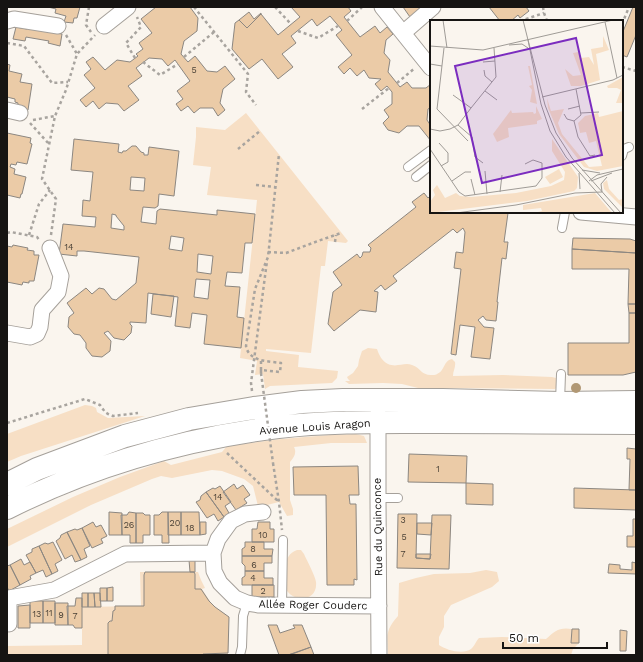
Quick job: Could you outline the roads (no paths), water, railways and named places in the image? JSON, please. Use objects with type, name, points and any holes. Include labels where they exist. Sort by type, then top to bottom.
[{"type":"main road","points":[[7,484],[37,469],[126,436],[190,419],[254,408],[343,400],[443,400],[560,403],[636,402]]},
{"type":"main road","name":"Avenue Louis Aragon","points":[[7,508],[24,499],[118,462],[170,447],[222,436],[279,427],[331,423],[378,422],[636,423]]},
{"type":"street","points":[[382,7],[430,67]]},
{"type":"street","points":[[403,33],[433,7]]},
{"type":"street","points":[[99,31],[132,10]]},
{"type":"street","points":[[7,21],[14,19],[58,26]]},
{"type":"street","points":[[596,213],[626,215]]},
{"type":"street","points":[[7,333],[30,337],[37,334],[40,327],[42,310],[58,292],[61,276],[50,248]]},
{"type":"street","name":"Rue du Quinconce","points":[[378,400],[379,655]]},
{"type":"street","name":"Allée Roger Couderc","points":[[263,512],[245,514],[231,521],[225,527],[218,539],[213,553],[214,571],[220,583],[235,598],[247,603],[259,605],[379,606]]},
{"type":"street","points":[[9,624],[9,598],[54,590],[125,554],[213,553]]},
{"type":"lane","points":[[623,152],[624,149],[630,147]]},
{"type":"lane","points":[[408,167],[430,151]]},
{"type":"lane","points":[[416,177],[430,166]]},
{"type":"lane","points":[[562,228],[566,213]]},
{"type":"lane","points":[[560,374],[560,403]]},
{"type":"lane","points":[[378,498],[398,498]]},
{"type":"lane","points":[[282,606],[283,540]]},
{"type":"lane","name":"Allée Roger Couderc","points":[[240,655],[242,647],[243,616],[247,603]]}]
